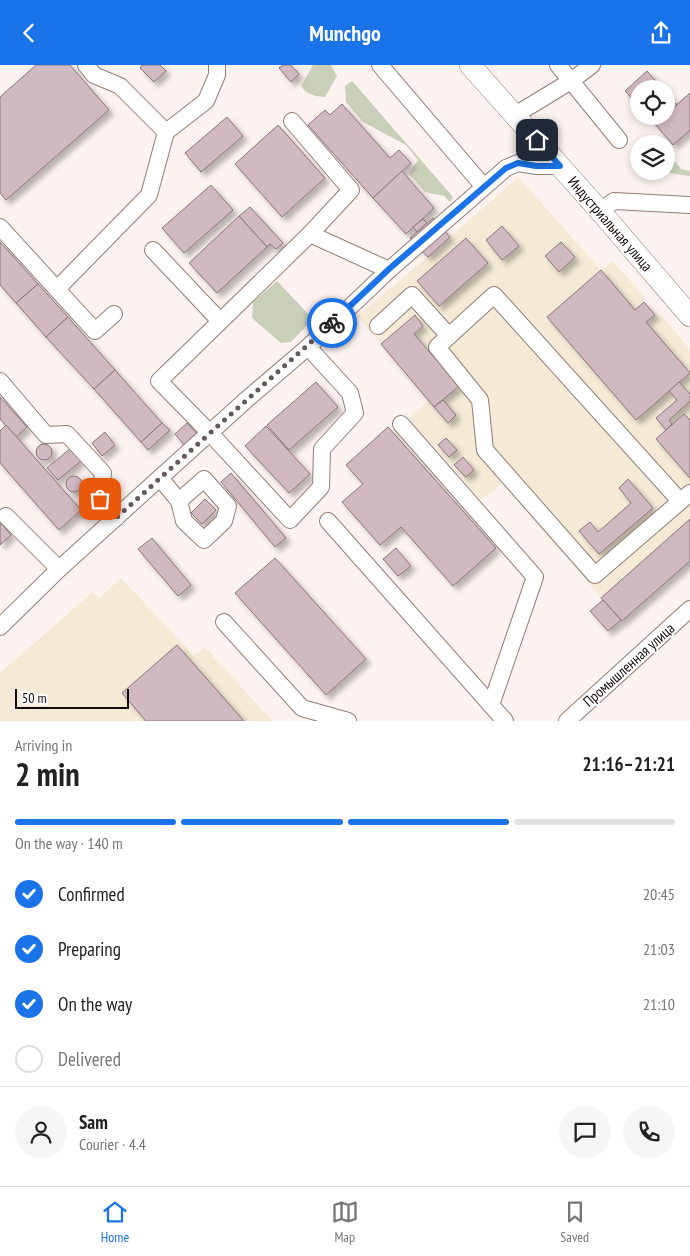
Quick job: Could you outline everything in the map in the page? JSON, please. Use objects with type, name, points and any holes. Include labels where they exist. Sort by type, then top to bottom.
[{"type":"main road","name":"Индустриальная улица","points":[[470,65],[690,315]]},
{"type":"street","points":[[86,65],[94,75],[120,85],[166,132]]},
{"type":"street","points":[[56,289],[149,195],[166,132],[206,101],[217,75],[217,65]]},
{"type":"street","points":[[380,65],[484,187]]},
{"type":"street","points":[[558,65],[619,140]]},
{"type":"street","points":[[515,115],[571,81],[592,65]]},
{"type":"street","points":[[292,121],[351,189],[310,233],[159,381],[290,520],[321,487],[322,449],[355,413],[350,393],[308,347]]},
{"type":"street","points":[[0,627],[59,569],[308,347],[389,269],[506,168],[518,163],[536,166],[560,166]]},
{"type":"street","points":[[600,211],[614,201],[690,205]]},
{"type":"street","points":[[0,227],[95,331],[114,314]]},
{"type":"street","points":[[310,233],[389,269]]},
{"type":"street","points":[[153,250],[220,321]]},
{"type":"street","points":[[378,326],[412,295],[449,336]]},
{"type":"street","points":[[494,295],[685,497],[595,575],[485,450],[480,400],[437,347],[494,295]]},
{"type":"street","points":[[0,381],[46,435],[67,434],[103,473],[100,499],[116,518]]},
{"type":"street","points":[[401,424],[535,577],[492,705]]},
{"type":"street","points":[[160,478],[179,501]]},
{"type":"street","points":[[6,516],[59,569]]},
{"type":"street","points":[[328,521],[505,721]]},
{"type":"street","name":"Промышленная улица","points":[[567,721],[690,609]]},
{"type":"street","points":[[224,622],[302,708],[348,721]]},
{"type":"shaded area","points":[[518,177],[601,270],[612,261],[643,295],[644,302],[655,314],[663,317],[690,350],[690,561],[622,621],[502,484],[481,500],[409,418],[429,401],[357,316],[428,257]]},
{"type":"shaded area","points":[[121,578],[194,656],[205,647],[272,721],[0,721],[0,673],[93,592],[99,599]]},
{"type":"green space","points":[[313,65],[331,65],[337,76],[325,97],[309,93],[301,86]]},
{"type":"green space","points":[[352,81],[453,197],[450,202],[444,196],[425,192],[409,174],[418,160],[406,145],[363,122],[346,102],[345,86]]},
{"type":"green space","points":[[675,161],[681,169],[690,171],[690,176],[675,174]]},
{"type":"green space","points":[[277,281],[313,319],[291,342],[281,343],[252,318],[253,302]]},
{"type":"building","points":[[36,65],[70,65],[109,110],[6,200],[0,193],[0,97]]},
{"type":"building","points":[[142,65],[160,65],[166,71],[154,82],[140,68]]},
{"type":"building","points":[[283,65],[291,65],[299,74],[291,82],[279,68]]},
{"type":"building","points":[[647,71],[655,80],[637,80]]},
{"type":"building","points":[[630,86],[630,96],[625,91]]},
{"type":"building","points":[[690,93],[690,130],[675,143],[675,135],[664,135],[656,125],[675,125],[675,106]]},
{"type":"building","points":[[342,104],[390,158],[399,150],[411,163],[373,198],[308,125],[325,110],[330,115]]},
{"type":"building","points":[[227,117],[243,136],[201,172],[185,153]]},
{"type":"building","points":[[278,125],[325,178],[282,217],[235,164]]},
{"type":"building","points":[[402,171],[434,208],[406,234],[373,198]]},
{"type":"building","points":[[211,185],[233,210],[184,253],[162,228]]},
{"type":"building","points":[[250,207],[283,243],[276,249],[270,244],[267,247],[239,216]]},
{"type":"building","points":[[239,216],[267,247],[217,293],[189,263]]},
{"type":"building","points":[[433,218],[450,237],[428,257],[410,238]]},
{"type":"building","points":[[423,219],[427,223],[417,232],[413,227]]},
{"type":"building","points":[[502,226],[519,246],[502,260],[486,240]]},
{"type":"building","points":[[466,238],[488,263],[439,306],[417,281]]},
{"type":"building","points":[[0,242],[38,284],[16,303],[0,285]]},
{"type":"building","points":[[561,242],[575,257],[559,272],[545,256]]},
{"type":"building","points":[[601,270],[635,310],[644,302],[655,315],[646,322],[690,373],[636,420],[547,317]]},
{"type":"building","points":[[38,284],[68,317],[46,337],[16,303]]},
{"type":"building","points":[[415,315],[423,326],[414,334],[459,386],[434,407],[381,344]]},
{"type":"building","points":[[68,317],[115,370],[94,389],[46,337]]},
{"type":"building","points":[[115,370],[162,423],[141,442],[94,389]]},
{"type":"building","points":[[316,382],[338,407],[289,450],[267,425]]},
{"type":"building","points":[[679,382],[690,394],[690,401],[669,420],[672,424],[666,430],[656,418],[677,400],[669,391]]},
{"type":"building","points":[[0,397],[27,427],[16,437],[0,419]]},
{"type":"building","points":[[443,400],[456,415],[448,423],[434,407]]},
{"type":"building","points":[[684,414],[690,420],[690,478],[656,439]]},
{"type":"building","points":[[162,423],[170,430],[148,450],[141,442]]},
{"type":"building","points":[[187,423],[197,434],[184,445],[175,434]]},
{"type":"building","points":[[6,425],[81,510],[59,530],[0,463],[0,431]]},
{"type":"building","points":[[266,426],[310,474],[289,493],[245,446]]},
{"type":"building","points":[[388,427],[496,548],[453,586],[401,527],[380,545],[342,502],[363,484],[346,465]]},
{"type":"building","points":[[105,432],[115,445],[102,456],[92,443]]},
{"type":"building","points":[[446,438],[457,450],[449,457],[438,445]]},
{"type":"building","points":[[44,444],[52,452],[44,460],[36,452]]},
{"type":"building","points":[[71,448],[81,461],[58,480],[47,468]]},
{"type":"building","points":[[463,457],[474,470],[466,477],[454,465]]},
{"type":"building","points":[[231,473],[286,538],[275,547],[221,482]]},
{"type":"building","points":[[74,476],[82,484],[74,492],[66,484]]},
{"type":"building","points":[[628,479],[653,508],[599,554],[579,531],[590,522],[598,532],[631,503],[619,488]]},
{"type":"building","points":[[205,499],[216,510],[202,524],[191,513]]},
{"type":"building","points":[[690,519],[690,561],[622,621],[601,598]]},
{"type":"building","points":[[0,522],[11,535],[0,545]]},
{"type":"building","points":[[152,538],[191,585],[178,596],[138,549]]},
{"type":"building","points":[[396,548],[411,566],[398,576],[383,559]]},
{"type":"building","points":[[275,558],[366,659],[326,695],[235,593]]},
{"type":"building","points":[[603,600],[621,620],[608,631],[590,611]]},
{"type":"building","points":[[177,645],[244,721],[146,721],[122,693]]},
{"type":"way so far","points":[[100,499],[116,518],[246,399],[308,347],[332,323]]},
{"type":"route","points":[[332,323],[389,269],[506,168],[518,163],[536,166],[560,166],[537,140]]}]
